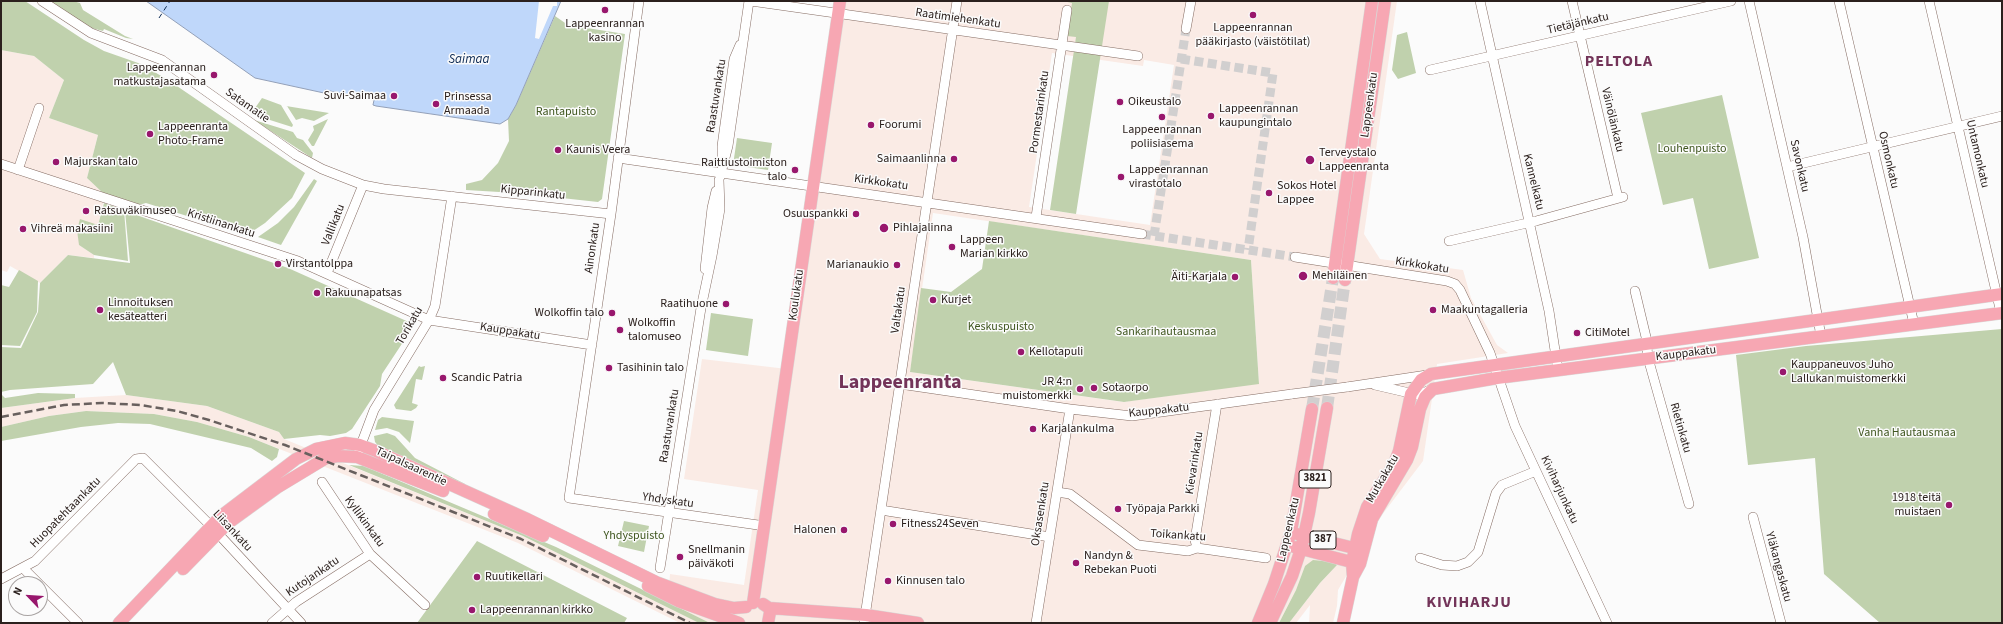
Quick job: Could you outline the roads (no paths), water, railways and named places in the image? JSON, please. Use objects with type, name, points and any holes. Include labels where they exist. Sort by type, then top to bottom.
[{"type":"main road","name":"Koulukatu","points":[[758,605],[755,590],[840,1]]},
{"type":"main road","name":"Lappeenkatu","points":[[1333,278],[1372,1]]},
{"type":"main road","name":"Lappeenkatu","points":[[1345,280],[1385,1]]},
{"type":"main road","name":"Kauppakatu","points":[[1413,388],[1421,380],[1431,374],[2000,295]]},
{"type":"main road","name":"Kauppakatu","points":[[1433,389],[1498,378],[2002,313]]},
{"type":"main road","name":"Mutkakatu","points":[[1343,623],[1367,507],[1394,464],[1399,451],[1413,388]]},
{"type":"main road","name":"Mutkakatu","points":[[1359,549],[1372,519],[1407,460],[1412,447],[1420,409],[1425,397],[1433,389]]},
{"type":"main road","name":"Lappeenkatu","points":[[1270,623],[1292,576],[1301,549],[1327,408]]},
{"type":"main road","name":"Lappeenkatu","points":[[1258,623],[1274,584],[1291,532],[1312,409]]},
{"type":"main road","name":"Taipalsaarentie","points":[[119,623],[214,529],[296,459],[330,446],[345,443],[360,445],[528,519],[656,582],[715,604],[734,608],[758,605],[865,619],[918,623]]},
{"type":"main road","name":"Taipalsaarentie","points":[[129,623],[214,529],[250,507],[310,466],[326,458],[338,456],[357,457],[439,489],[678,601],[740,623]]},
{"type":"main road","name":"387","points":[[1291,532],[1359,549]]},
{"type":"main road","name":"387","points":[[1287,546],[1356,563]]},
{"type":"main road","points":[[745,623],[743,615],[758,605],[770,616],[768,623]]},
{"type":"street","name":"Satamatie","points":[[42,1],[91,33],[162,60],[296,155],[322,169],[363,185],[384,190],[452,196]]},
{"type":"street","name":"Ainonkatu","points":[[569,498],[592,345],[639,1]]},
{"type":"street","name":"Raatimiehenkatu","points":[[750,1],[1138,56]]},
{"type":"street","name":"Raastuvankatu","points":[[660,568],[705,287],[720,209],[721,173],[728,146],[750,1]]},
{"type":"street","name":"Valtakatu","points":[[865,619],[957,1]]},
{"type":"street","points":[[1186,29],[1191,1]]},
{"type":"street","name":"Kannelkatu","points":[[1480,1],[1549,311],[1558,370]]},
{"type":"street","name":"Väinölänkatu","points":[[1530,222],[1621,198],[1572,1]]},
{"type":"street","name":"Tietäjänkatu","points":[[1430,70],[1731,1]]},
{"type":"street","name":"Savonkatu","points":[[1749,1],[1788,167],[1821,336]]},
{"type":"street","name":"Osmonkatu","points":[[1839,1],[1914,324]]},
{"type":"street","name":"Untamonkatu","points":[[1929,1],[1958,127],[2000,295],[2002,313]]},
{"type":"street","name":"Pormestarinkatu","points":[[1036,217],[1067,10]]},
{"type":"street","points":[[18,170],[39,108]]},
{"type":"street","points":[[1788,167],[2002,116]]},
{"type":"street","name":"Kirkkokatu","points":[[618,158],[1036,217],[1142,234]]},
{"type":"street","name":"Kristiinankatu","points":[[1,164],[298,261],[429,320]]},
{"type":"street","name":"Vallikatu","points":[[327,273],[363,185]]},
{"type":"street","name":"Kipparinkatu","points":[[452,196],[610,214]]},
{"type":"street","name":"Torikatu","points":[[357,457],[360,445],[374,410],[429,320],[435,306],[452,196]]},
{"type":"street","points":[[1450,241],[1530,222]]},
{"type":"street","name":"Kirkkokatu","points":[[1295,257],[1447,281],[1455,284],[1460,290],[1494,365]]},
{"type":"street","points":[[1635,291],[1647,344],[1648,358]]},
{"type":"street","name":"Kauppakatu","points":[[429,320],[592,345]]},
{"type":"street","name":"Rietinkatu","points":[[1648,358],[1689,504]]},
{"type":"street","name":"Kiviharjunkatu","points":[[1494,365],[1516,426],[1607,623]]},
{"type":"street","name":"Kauppakatu","points":[[900,384],[1070,409],[1132,416],[1347,387],[1371,385],[1433,389]]},
{"type":"street","name":"Kauppakatu","points":[[1371,385],[1413,388]]},
{"type":"street","name":"Mutkakatu","points":[[1413,388],[1420,409]]},
{"type":"street","name":"Kievarinkatu","points":[[1197,548],[1195,540],[1217,404]]},
{"type":"street","name":"Oksasenkatu","points":[[1036,623],[1070,409]]},
{"type":"street","name":"Liisankatu","points":[[143,458],[214,529],[301,623]]},
{"type":"street","name":"Huopatehtaankatu","points":[[1,579],[24,569],[35,561],[136,459],[143,458]]},
{"type":"street","points":[[1420,558],[1442,565],[1457,566],[1468,562],[1478,552],[1496,493],[1502,485],[1536,471]]},
{"type":"street","name":"Kyllikinkatu","points":[[322,482],[370,554],[425,605]]},
{"type":"street","name":"Toikankatu","points":[[1057,492],[1070,494],[1138,545],[1188,551],[1197,548],[1266,558]]},
{"type":"street","name":"Yhdyskatu","points":[[569,498],[765,526]]},
{"type":"street","points":[[881,510],[1050,537]]},
{"type":"street","name":"Yläkangaskatu","points":[[1753,517],[1780,623]]},
{"type":"street","name":"Kutojankatu","points":[[272,623],[288,608],[370,554]]},
{"type":"street","points":[[24,569],[31,576]]},
{"type":"street","points":[[48,592],[78,623]]},
{"type":"water","name":"Saimaa","points":[[146,1],[561,1],[516,105],[508,119],[500,124],[376,106],[373,105],[374,100],[325,90],[324,93],[255,78]]},
{"type":"tunnel","points":[[1154,236],[1186,29]]},
{"type":"tunnel","points":[[1181,59],[1273,73],[1248,250]]},
{"type":"tunnel","points":[[1142,234],[1295,257]]},
{"type":"tunnel","points":[[1312,409],[1333,278]]},
{"type":"tunnel","points":[[1327,408],[1345,280]]},
{"type":"railway","points":[[1,417],[64,405],[102,403],[140,405],[177,411],[209,420],[285,445],[521,539],[690,623]]},
{"type":"place","name":"Lappeenrannan kasino","points":[[605,10]]},
{"type":"place","name":"Lappeenrannan pääkirjasto (väistötilat)","points":[[1253,15]]},
{"type":"place","name":"Lappeenrannan matkustajasatama","points":[[214,75]]},
{"type":"place","name":"Suvi-Saimaa","points":[[394,96]]},
{"type":"place","name":"Oikeustalo","points":[[1120,102]]},
{"type":"place","name":"Prinsessa Armaada","points":[[436,104]]},
{"type":"place","name":"Lappeenrannan kaupungintalo","points":[[1211,116]]},
{"type":"place","name":"Lappeenrannan poliisiasema","points":[[1162,117]]},
{"type":"place","name":"Foorumi","points":[[871,125]]},
{"type":"place","name":"Lappeenranta Photo-Frame","points":[[150,134]]},
{"type":"place","name":"Kaunis Veera","points":[[558,150]]},
{"type":"place","name":"Saimaanlinna","points":[[954,159]]},
{"type":"place","name":"Terveystalo Lappeenranta","points":[[1310,160]]},
{"type":"place","name":"Majurskan talo","points":[[56,162]]},
{"type":"place","name":"Raittiustoimiston talo","points":[[795,170]]},
{"type":"place","name":"Lappeenrannan virastotalo","points":[[1121,177]]},
{"type":"place","name":"Sokos Hotel Lappee","points":[[1269,193]]},
{"type":"place","name":"Ratsuväkimuseo","points":[[86,211]]},
{"type":"place","name":"Osuuspankki","points":[[856,214]]},
{"type":"place","name":"Pihlajalinna","points":[[884,228]]},
{"type":"place","name":"Vihreä makasiini","points":[[23,229]]},
{"type":"place","name":"Lappeen Marian kirkko","points":[[952,247]]},
{"type":"place","name":"Virstantolppa","points":[[278,264]]},
{"type":"place","name":"Marianaukio","points":[[897,265]]},
{"type":"place","name":"Mehiläinen","points":[[1303,276]]},
{"type":"place","name":"Äiti-Karjala","points":[[1235,277]]},
{"type":"place","name":"Rakuunapatsas","points":[[317,293]]},
{"type":"place","name":"Kurjet","points":[[933,300]]},
{"type":"place","name":"Raatihuone","points":[[726,304]]},
{"type":"place","name":"Linnoituksen kesäteatteri","points":[[100,310]]},
{"type":"place","name":"Maakuntagalleria","points":[[1433,310]]},
{"type":"place","name":"Wolkoffin talo","points":[[612,313]]},
{"type":"place","name":"Wolkoffin talomuseo","points":[[620,330]]},
{"type":"place","name":"CitiMotel","points":[[1577,333]]},
{"type":"place","name":"Kellotapuli","points":[[1021,352]]},
{"type":"place","name":"Tasihinin talo","points":[[609,368]]},
{"type":"place","name":"Kauppaneuvos Juho Lallukan muistomerkki","points":[[1783,372]]},
{"type":"place","name":"Scandic Patria","points":[[443,378]]},
{"type":"place","name":"Sotaorpo","points":[[1094,388]]},
{"type":"place","name":"JR 4:n muistomerkki","points":[[1080,389]]},
{"type":"place","name":"Karjalankulma","points":[[1033,429]]},
{"type":"place","name":"1918 teitä muistaen","points":[[1949,505]]},
{"type":"place","name":"Työpaja Parkki","points":[[1118,509]]},
{"type":"place","name":"Fitness24Seven","points":[[893,524]]},
{"type":"place","name":"Halonen","points":[[844,530]]},
{"type":"place","name":"Snellmanin päiväkoti","points":[[680,557]]},
{"type":"place","name":"Nandyn & Rebekan Puoti","points":[[1076,563]]},
{"type":"place","name":"Ruutikellari","points":[[477,577]]},
{"type":"place","name":"Kinnusen talo","points":[[888,581]]},
{"type":"place","name":"Lappeenrannan kirkko","points":[[472,610]]},
{"type":"district","name":"PELTOLA","points":[[1619,62]]},
{"type":"district","name":"Lappeenranta","points":[[900,384]]},
{"type":"district","name":"KIVIHARJU","points":[[1469,603]]},
{"type":"park label","name":"Rantapuisto","points":[[566,112]]},
{"type":"park label","name":"Louhenpuisto","points":[[1692,149]]},
{"type":"park label","name":"Keskuspuisto","points":[[1001,327]]},
{"type":"park label","name":"Sankarihautausmaa","points":[[1166,332]]},
{"type":"park label","name":"Vanha Hautausmaa","points":[[1907,433]]},
{"type":"park label","name":"Yhdyspuisto","points":[[634,536]]}]
